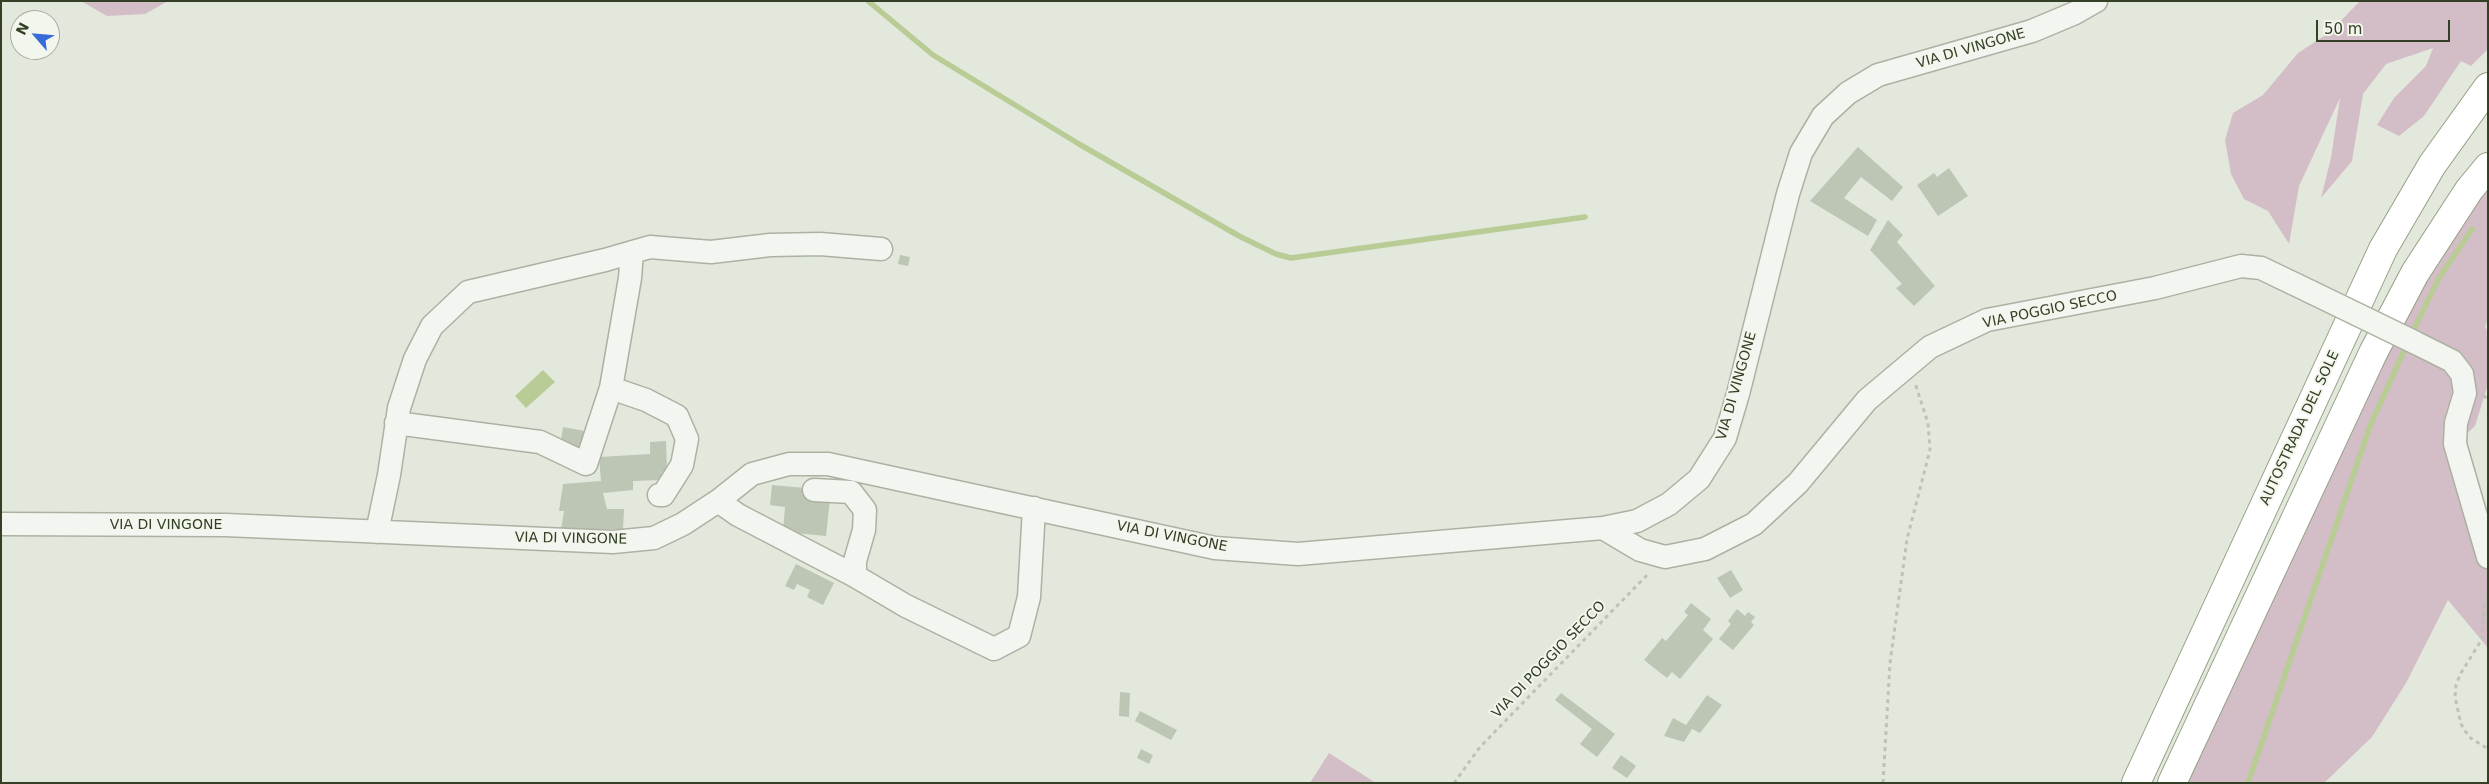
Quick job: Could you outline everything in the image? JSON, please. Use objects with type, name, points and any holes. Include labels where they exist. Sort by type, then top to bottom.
[{"type":"highway","name":"AUTOSTRADA DEL SOLE","points":[[2136,783],[2383,249],[2432,165],[2488,87]]},
{"type":"highway","points":[[2172,783],[2373,353],[2414,273],[2469,190],[2488,167]]},
{"type":"street","name":"VIA DI VINGONE","points":[[1,524],[226,525],[613,542],[654,538],[683,524],[718,501],[752,474],[789,464],[828,464],[1215,548],[1298,554],[1603,528],[1637,521],[1669,504],[1699,479],[1724,438],[1738,394],[1788,194],[1801,153],[1823,116],[1848,93],[1878,75],[2032,31],[2075,13],[2096,1]]},
{"type":"street","points":[[377,532],[389,476],[398,408],[415,359],[432,326],[468,292],[650,247],[712,252],[770,245],[820,244],[882,249]]},
{"type":"street","points":[[396,423],[540,442],[586,464],[611,388],[630,278],[632,252]]},
{"type":"street","name":"VIA POGGIO SECCO","points":[[1603,528],[1640,550],[1665,557],[1705,549],[1754,524],[1798,483],[1867,400],[1930,347],[1987,320],[2155,288],[2241,266],[2261,268],[2452,361],[2462,374],[2465,392],[2456,423],[2455,444],[2488,557]]},
{"type":"street","points":[[611,388],[646,400],[677,416],[687,439],[682,465],[663,495],[659,494]]},
{"type":"street","points":[[814,490],[851,492],[865,510],[864,530],[855,561],[855,576]]},
{"type":"street","points":[[718,501],[738,515],[855,576],[906,606],[994,649],[1019,636],[1029,597],[1034,508]]},
{"type":"path","points":[[1883,783],[1890,663],[1906,539],[1930,450],[1928,423],[1920,395],[1912,375],[1906,368]]},
{"type":"path","name":"VIA DI POGGIO SECCO","points":[[1454,783],[1480,747],[1665,557]]},
{"type":"path","points":[[2488,596],[2484,607],[2482,639],[2461,673],[2456,685],[2455,697],[2457,713],[2469,737],[2488,749]]},
{"type":"shaded area","points":[[81,1],[168,1],[145,14],[107,16]]},
{"type":"shaded area","points":[[2360,1],[2488,1],[2488,49],[2471,66],[2461,61],[2424,116],[2399,136],[2377,125],[2394,98],[2426,66],[2433,48],[2386,64],[2363,94],[2352,161],[2321,198],[2331,158],[2340,98],[2299,186],[2289,244],[2268,211],[2244,199],[2231,174],[2225,140],[2233,113],[2263,95],[2298,53],[2330,32]]},
{"type":"shaded area","points":[[2488,183],[2488,320],[2485,327],[2488,331],[2488,384],[2475,426],[2455,444],[2488,557],[2488,648],[2448,600],[2406,683],[2372,737],[2324,783],[2184,783],[2417,289]]},
{"type":"shaded area","points":[[543,370],[555,382],[526,408],[515,396]]},
{"type":"shaded area","points":[[1329,753],[1376,783],[1310,783]]},
{"type":"building","points":[[1858,147],[1903,187],[1892,201],[1861,177],[1844,198],[1877,220],[1868,236],[1810,201]]},
{"type":"building","points":[[1949,168],[1968,196],[1938,216],[1917,185],[1934,173],[1937,177]]},
{"type":"building","points":[[1888,220],[1903,235],[1897,242],[1935,286],[1914,306],[1896,288],[1902,284],[1870,250]]},
{"type":"building","points":[[900,255],[910,257],[908,266],[898,264]]},
{"type":"building","points":[[563,427],[590,432],[587,450],[560,446]]},
{"type":"building","points":[[666,441],[667,471],[662,472],[661,480],[633,481],[633,490],[603,493],[607,509],[624,509],[623,529],[561,530],[564,511],[559,511],[563,484],[601,481],[599,457],[650,454],[650,442]]},
{"type":"building","points":[[772,485],[805,488],[804,497],[830,499],[826,536],[783,532],[785,507],[770,505]]},
{"type":"building","points":[[796,564],[834,583],[823,605],[807,597],[810,590],[797,584],[794,590],[785,586]]},
{"type":"building","points":[[1731,570],[1743,590],[1730,598],[1717,578]]},
{"type":"building","points":[[1691,603],[1711,619],[1703,630],[1713,639],[1680,679],[1672,672],[1667,678],[1644,660],[1662,638],[1666,641],[1688,615],[1684,612]]},
{"type":"building","points":[[1737,609],[1745,616],[1748,612],[1755,617],[1751,622],[1754,625],[1733,650],[1719,639],[1731,624],[1728,621]]},
{"type":"building","points":[[1120,692],[1130,693],[1129,717],[1119,716]]},
{"type":"building","points":[[1561,693],[1615,734],[1597,757],[1580,744],[1592,729],[1555,700]]},
{"type":"building","points":[[1707,695],[1722,705],[1700,733],[1692,729],[1684,742],[1664,736],[1673,718],[1686,725]]},
{"type":"building","points":[[1140,711],[1177,730],[1171,740],[1135,721]]},
{"type":"building","points":[[1141,749],[1153,755],[1149,764],[1137,758]]},
{"type":"building","points":[[1621,755],[1636,766],[1627,778],[1612,768]]},
{"type":"waterway","points":[[868,1],[933,55],[1079,144],[1239,236],[1276,254],[1291,258],[1585,217]]},
{"type":"waterway","points":[[2411,335],[2439,278],[2472,229]]},
{"type":"waterway","points":[[2248,783],[2370,426],[2407,344]]}]
